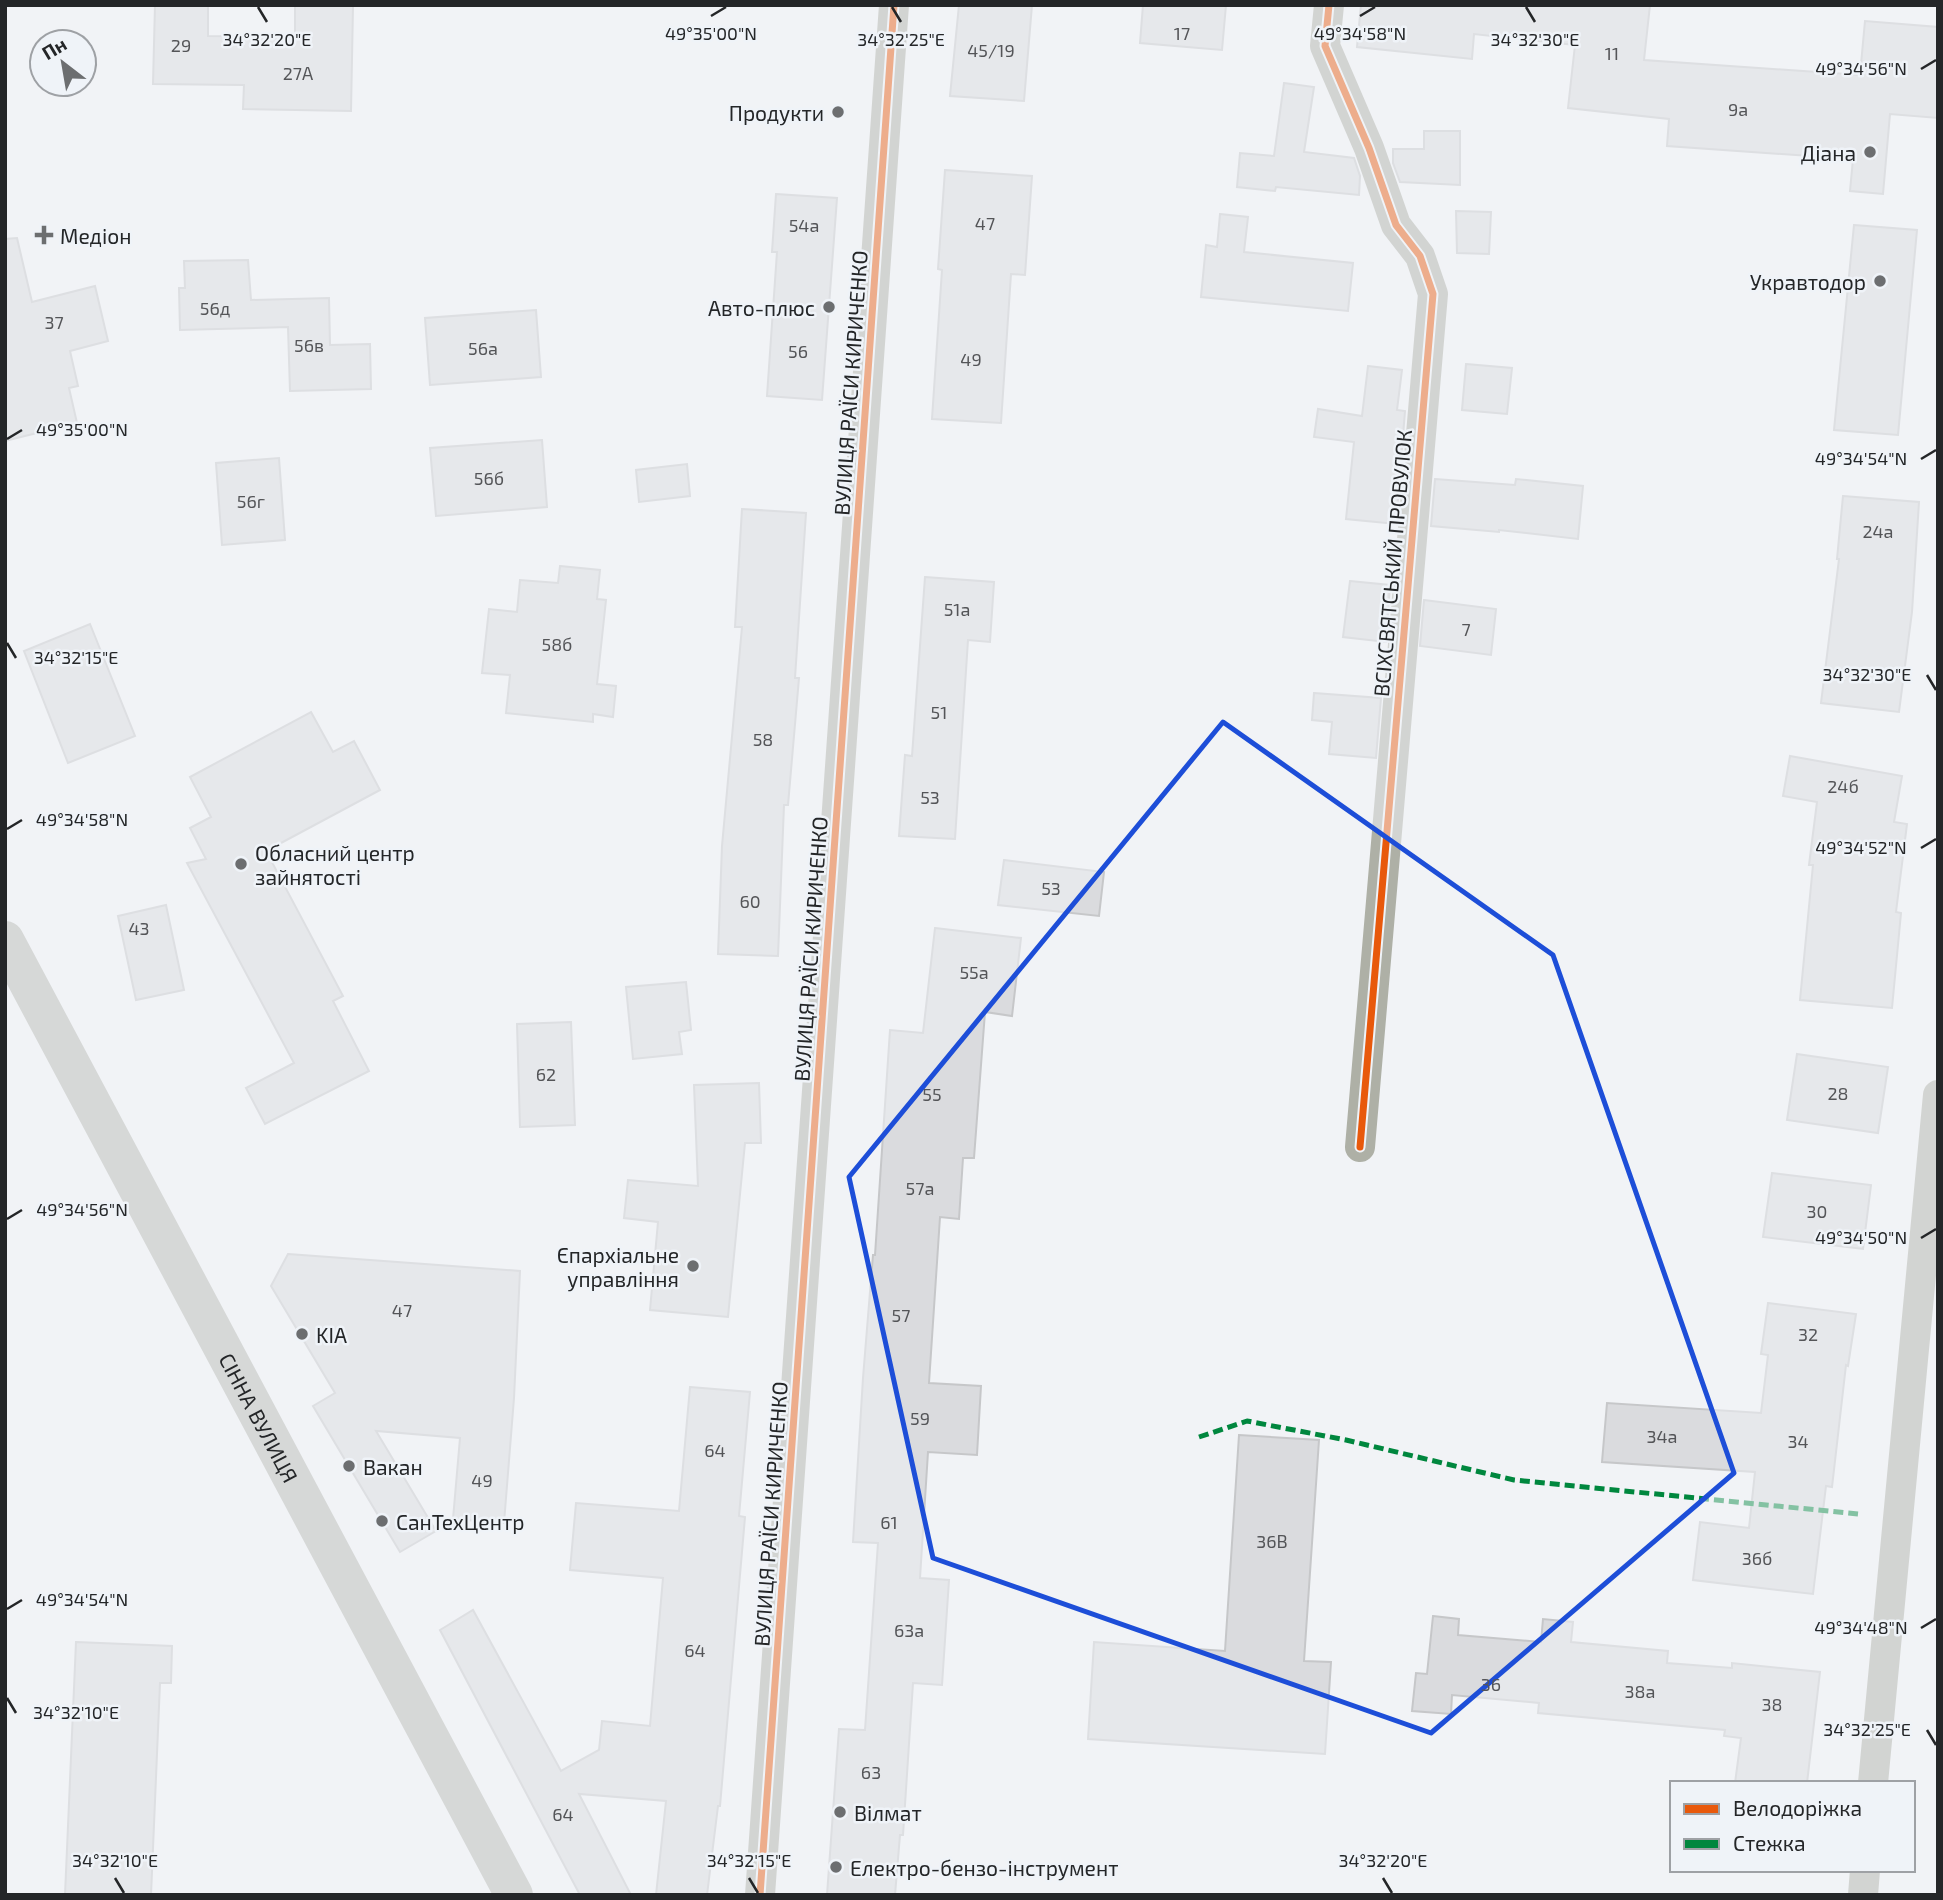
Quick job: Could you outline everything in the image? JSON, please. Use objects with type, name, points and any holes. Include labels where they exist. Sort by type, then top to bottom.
[{"type":"main road","name":"СІННА ВУЛИЦЯ","points":[[5,940],[514,1895]]},
{"type":"street","name":"ВУЛИЦЯ РАЇСИ КИРИЧЕНКО","points":[[760,1895],[894,5]]},
{"type":"street","name":"ВСІХСВЯТСЬКИЙ ПРОВУЛОК","points":[[1329,5],[1325,46],[1369,148],[1396,225],[1420,256],[1433,294],[1360,1147]]},
{"type":"street","points":[[1873,1781],[1938,1095]]},
{"type":"street","points":[[1863,1895],[1865,1872]]},
{"type":"highlighted area","points":[[1223,722],[1553,955],[1734,1473],[1431,1733],[933,1558],[849,1177]]},
{"type":"building","points":[[155,5],[208,5],[208,36],[295,37],[295,6],[353,6],[351,111],[243,109],[244,85],[153,84]]},
{"type":"building","points":[[959,5],[1032,5],[1024,101],[950,96]]},
{"type":"building","points":[[1143,5],[1226,5],[1222,50],[1140,43]]},
{"type":"building","points":[[1361,5],[1650,5],[1644,60],[1860,75],[1865,21],[1938,27],[1938,118],[1890,114],[1883,194],[1850,191],[1853,159],[1667,146],[1669,119],[1568,108],[1575,45],[1474,34],[1472,59],[1357,47]]},
{"type":"building","points":[[1284,83],[1314,87],[1304,152],[1354,158],[1360,176],[1359,195],[1276,187],[1275,191],[1237,187],[1240,153],[1274,156]]},
{"type":"building","points":[[1424,131],[1460,131],[1460,185],[1400,182],[1393,163],[1393,149],[1424,149]]},
{"type":"building","points":[[945,170],[1032,176],[1025,275],[1011,274],[1001,423],[932,419],[942,270],[938,269]]},
{"type":"building","points":[[776,194],[837,198],[822,400],[767,396],[777,252],[772,252]]},
{"type":"building","points":[[1456,211],[1491,212],[1489,254],[1457,253]]},
{"type":"building","points":[[1220,214],[1248,217],[1244,252],[1353,263],[1348,311],[1201,297],[1206,245],[1217,247]]},
{"type":"building","name":"Укравтодор","points":[[1854,225],[1917,230],[1898,435],[1834,430]]},
{"type":"building","name":"Медіон","points":[[17,238],[32,302],[95,286],[108,341],[70,351],[78,386],[69,388],[77,423],[5,441],[5,239]]},
{"type":"building","points":[[248,260],[251,300],[329,298],[330,345],[370,344],[371,389],[290,391],[288,327],[180,330],[179,288],[185,288],[184,261]]},
{"type":"building","points":[[536,310],[541,377],[430,385],[425,318]]},
{"type":"building","points":[[1466,364],[1512,368],[1507,414],[1462,410]]},
{"type":"building","points":[[1368,366],[1402,370],[1397,410],[1405,411],[1396,524],[1346,519],[1354,442],[1314,437],[1318,409],[1362,416]]},
{"type":"building","points":[[542,440],[547,507],[436,516],[430,448]]},
{"type":"building","points":[[279,458],[285,540],[222,545],[216,463]]},
{"type":"building","points":[[687,464],[690,496],[639,502],[636,470]]},
{"type":"building","points":[[1435,479],[1515,485],[1516,479],[1583,486],[1578,539],[1431,526]]},
{"type":"building","points":[[1843,496],[1919,502],[1912,612],[1899,712],[1821,703],[1839,559]]},
{"type":"building","points":[[742,509],[806,513],[795,678],[799,678],[788,805],[784,805],[778,956],[718,954],[722,846],[742,627],[735,627]]},
{"type":"building","points":[[560,566],[600,570],[597,599],[606,600],[597,684],[616,686],[613,717],[593,714],[593,722],[506,713],[510,675],[482,673],[489,609],[517,612],[520,580],[558,583]]},
{"type":"building","points":[[925,577],[994,582],[990,642],[968,640],[955,839],[899,836],[905,755],[912,756]]},
{"type":"building","points":[[1350,581],[1390,585],[1386,642],[1343,637]]},
{"type":"building","points":[[1424,600],[1496,609],[1491,655],[1420,646]]},
{"type":"building","points":[[90,624],[135,736],[68,763],[24,651]]},
{"type":"building","points":[[1314,693],[1381,698],[1376,758],[1329,754],[1332,722],[1312,720]]},
{"type":"building","name":"Обласний центр зайнятості","points":[[311,712],[333,752],[354,741],[380,790],[266,851],[343,996],[333,1001],[369,1071],[265,1124],[246,1088],[294,1063],[187,863],[206,859],[190,828],[211,817],[190,777]]},
{"type":"building","points":[[1790,756],[1902,776],[1894,822],[1907,824],[1896,912],[1901,913],[1892,1008],[1800,1000],[1813,865],[1809,865],[1817,802],[1783,796]]},
{"type":"building","points":[[1004,860],[1104,872],[1099,916],[998,905]]},
{"type":"building","points":[[166,905],[184,990],[136,1000],[118,916]]},
{"type":"building","points":[[935,928],[1021,938],[1012,1016],[985,1012],[974,1158],[963,1158],[959,1219],[940,1217],[929,1383],[981,1386],[977,1455],[928,1452],[920,1578],[949,1580],[942,1685],[913,1683],[903,1835],[900,1835],[895,1895],[827,1895],[839,1729],[865,1730],[878,1543],[853,1542],[890,1030],[923,1033]]},
{"type":"building","points":[[686,982],[691,1030],[679,1032],[682,1054],[633,1059],[626,987]]},
{"type":"building","points":[[571,1022],[575,1125],[520,1127],[517,1024]]},
{"type":"building","points":[[1797,1054],[1888,1067],[1878,1133],[1787,1120]]},
{"type":"building","name":"Єпархіальне управління","points":[[759,1083],[761,1143],[745,1143],[728,1317],[650,1310],[658,1222],[624,1218],[628,1180],[698,1186],[694,1085]]},
{"type":"building","points":[[1772,1173],[1871,1185],[1863,1249],[1763,1237]]},
{"type":"building","points":[[288,1254],[520,1271],[504,1523],[453,1519],[460,1438],[376,1431],[436,1531],[400,1552],[313,1406],[335,1393],[271,1286]]},
{"type":"building","points":[[1768,1303],[1856,1314],[1848,1366],[1846,1365],[1832,1487],[1826,1486],[1813,1594],[1693,1580],[1700,1522],[1749,1528],[1755,1472],[1602,1462],[1607,1403],[1761,1413],[1768,1355],[1761,1354]]},
{"type":"building","points":[[690,1387],[750,1392],[739,1516],[745,1517],[720,1806],[707,1895],[656,1895],[666,1801],[579,1794],[631,1895],[580,1895],[440,1630],[473,1610],[561,1771],[599,1750],[602,1721],[650,1726],[663,1578],[570,1570],[576,1503],[679,1511]]},
{"type":"building","points":[[1239,1435],[1319,1440],[1304,1661],[1331,1662],[1325,1754],[1088,1739],[1094,1642],[1225,1651]]},
{"type":"building","points":[[1433,1616],[1459,1619],[1458,1635],[1541,1642],[1543,1619],[1573,1622],[1571,1642],[1668,1651],[1667,1663],[1732,1668],[1732,1663],[1820,1672],[1807,1781],[1735,1781],[1741,1738],[1724,1736],[1725,1730],[1538,1713],[1539,1703],[1452,1695],[1451,1714],[1412,1711],[1416,1673],[1427,1674]]},
{"type":"building","points":[[76,1642],[172,1646],[171,1683],[160,1683],[151,1895],[65,1895]]},
{"type":"marked path","points":[[1199,1437],[1247,1421],[1346,1440],[1514,1480],[1858,1514]]},
{"type":"cycle path","points":[[760,1895],[894,5]]},
{"type":"cycle path","points":[[1329,5],[1325,46],[1369,148],[1396,225],[1420,256],[1433,294],[1360,1147]]},
{"type":"place","name":"Продукти","points":[[838,112]]},
{"type":"place","name":"Діана","points":[[1870,152]]},
{"type":"place","name":"Медіон","points":[[44,235]]},
{"type":"place","name":"Укравтодор","points":[[1880,281]]},
{"type":"place","name":"Авто-плюс","points":[[829,307]]},
{"type":"place","name":"Обласний центр зайнятості","points":[[241,864]]},
{"type":"place","name":"Єпархіальне управління","points":[[693,1266]]},
{"type":"place","name":"KIA","points":[[302,1334]]},
{"type":"place","name":"Вакан","points":[[349,1466]]},
{"type":"place","name":"СанТехЦентр","points":[[382,1521]]},
{"type":"place","name":"Вілмат","points":[[840,1812]]},
{"type":"place","name":"Електро-бензо-інструмент","points":[[836,1867]]}]
